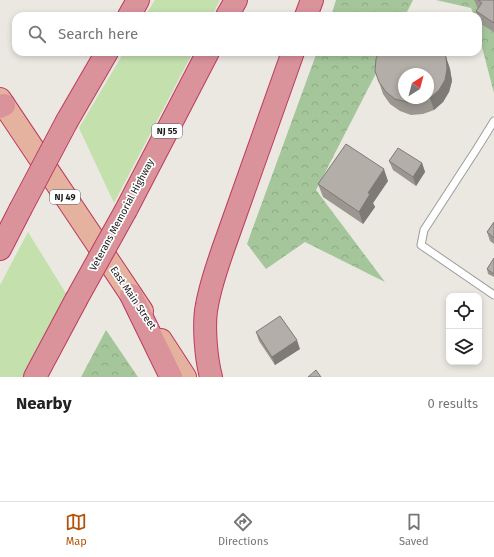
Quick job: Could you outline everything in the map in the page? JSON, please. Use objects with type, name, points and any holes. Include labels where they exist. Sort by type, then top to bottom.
[{"type":"highway","points":[[131,12],[138,0]]},
{"type":"highway","points":[[229,12],[236,0]]},
{"type":"highway","points":[[308,12],[312,0]]},
{"type":"highway","points":[[0,249],[67,121],[106,56]]},
{"type":"highway","name":"Veterans Memorial Highway","points":[[36,376],[126,210],[206,56]]},
{"type":"highway","points":[[211,377],[206,345],[206,306],[210,287],[292,56]]},
{"type":"highway","name":"East Main Street","points":[[1,103],[185,377]]},
{"type":"highway","points":[[131,295],[171,377]]},
{"type":"lane","points":[[494,121],[424,230],[421,246],[494,295]]},
{"type":"green space","points":[[155,0],[220,0],[214,12],[148,12]]},
{"type":"green space","points":[[336,0],[413,0],[407,12],[332,12]]},
{"type":"green space","points":[[436,0],[494,0],[494,93],[482,47],[482,12],[472,12],[471,8]]},
{"type":"green space","points":[[122,56],[191,56],[114,203],[79,128]]},
{"type":"green space","points":[[316,56],[385,56],[316,190],[385,282],[305,242],[266,269],[247,244]]},
{"type":"green space","points":[[28,232],[67,295],[23,377],[0,377],[0,285]]},
{"type":"green space","points":[[106,330],[138,377],[81,377]]},
{"type":"building","points":[[478,0],[494,0],[494,23],[482,15],[482,12],[476,11],[482,3]]},
{"type":"building","points":[[377,56],[446,57],[447,69],[445,80],[439,90],[434,94],[434,68],[398,68],[398,100],[386,92],[379,82],[375,71]]},
{"type":"building","points":[[346,144],[384,169],[368,193],[370,194],[359,212],[318,184]]},
{"type":"building","points":[[398,148],[422,163],[413,177],[389,161]]},
{"type":"building","points":[[494,222],[494,238],[487,232]]},
{"type":"building","points":[[494,258],[494,274],[487,269]]},
{"type":"building","points":[[280,316],[297,340],[272,357],[256,332]]},
{"type":"building","points":[[316,370],[321,377],[308,377]]}]
